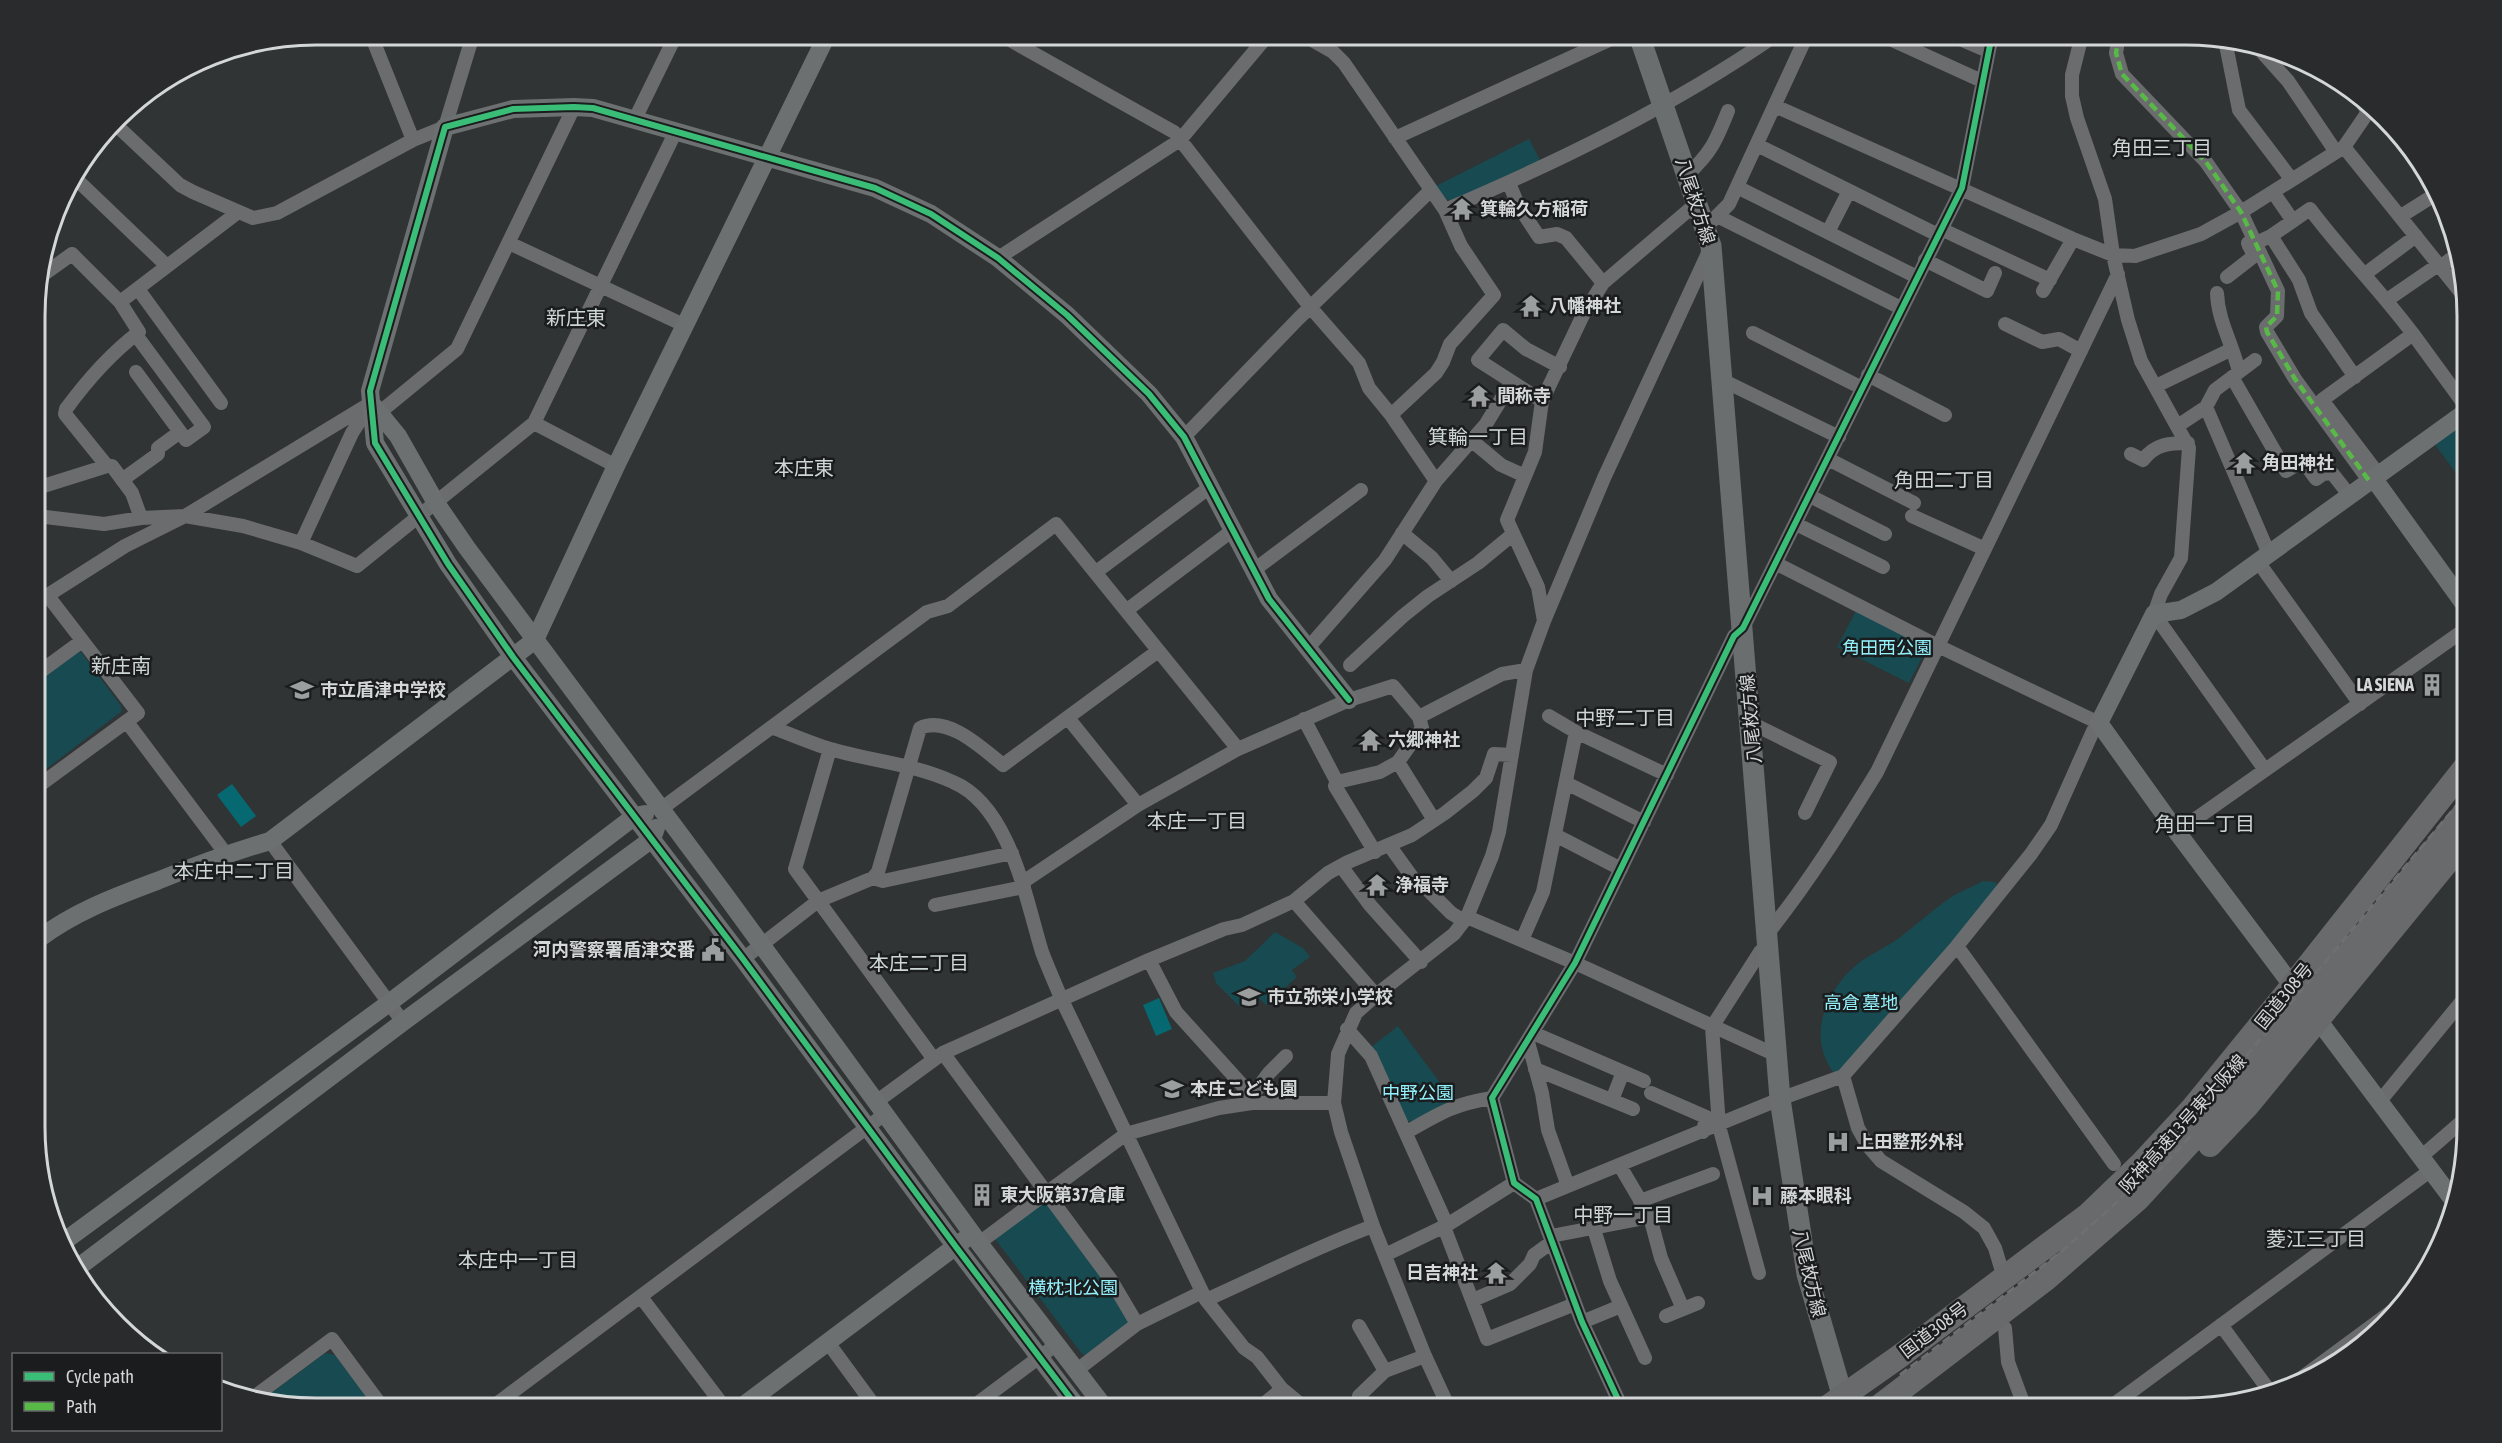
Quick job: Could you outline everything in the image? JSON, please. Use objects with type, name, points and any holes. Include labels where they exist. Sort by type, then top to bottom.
[{"type":"highway","name":"国道308号","points":[[1849,1398],[2089,1214],[2142,1163],[2191,1110],[2457,778]]},
{"type":"highway","name":"阪神高速13号東大阪線","points":[[1850,1398],[2037,1266],[2128,1188],[2205,1105],[2457,799]]},
{"type":"highway","name":"阪神高速13号東大阪線","points":[[1890,1398],[2046,1279],[2138,1199],[2217,1113],[2457,822]]},
{"type":"highway","points":[[1912,1398],[2079,1271],[2145,1215],[2248,1105],[2457,850]]},
{"type":"main road","name":"八尾枚方線","points":[[1643,45],[1687,176],[1697,203],[1711,230],[1780,1099],[1807,1274],[1838,1398]]},
{"type":"street","points":[[375,45],[413,140]]},
{"type":"street","points":[[469,45],[370,391],[375,408],[375,443],[448,564],[513,657],[743,959],[1071,1398]]},
{"type":"street","points":[[634,121],[671,45]]},
{"type":"street","points":[[45,934],[57,924],[90,906],[226,854],[270,841],[535,640],[616,466],[822,45]]},
{"type":"street","points":[[1020,45],[1174,132],[1311,308],[1359,363],[1370,388],[1436,481]]},
{"type":"street","points":[[998,258],[1180,140],[1259,45]]},
{"type":"street","points":[[1321,45],[1344,63],[1445,210],[1461,246],[1494,294],[1450,344],[1436,373],[1391,415]]},
{"type":"street","points":[[1395,138],[1596,45]]},
{"type":"street","points":[[1445,210],[1509,183],[1606,137],[1714,75],[1759,45]]},
{"type":"street","points":[[1444,1398],[1425,1356],[1373,1226],[1341,1132],[1334,1103],[1338,1054],[1347,1029],[1356,1014],[1376,995],[1454,934],[1466,919],[1494,848],[1526,670],[1544,621],[1711,230],[1729,204],[1802,45]]},
{"type":"street","points":[[1903,45],[1983,81]]},
{"type":"street","points":[[1975,45],[1988,51]]},
{"type":"street","points":[[1407,1132],[1446,1109],[1463,1103],[1492,1098],[1575,963],[1734,636],[1743,628],[1777,564],[1962,188],[1989,45]]},
{"type":"street","points":[[1536,1199],[1719,1126],[1780,1099],[1843,1076],[1957,946],[2031,855],[2051,825],[2093,731],[2100,725],[2154,614],[2161,594],[2181,558],[2190,448],[2142,361],[2128,320],[2113,255],[2105,199],[2077,118],[2072,96],[2072,75],[2079,45]]},
{"type":"street","points":[[2117,45],[2116,54],[2122,74],[2206,162],[2238,215],[2278,291],[2277,316],[2266,327],[2295,379],[2457,581]]},
{"type":"street","points":[[2227,48],[2239,110],[2292,180]]},
{"type":"street","points":[[2266,57],[2288,81],[2340,149],[2401,216],[2455,286]]},
{"type":"street","points":[[1775,106],[2073,239],[2113,255],[2135,256],[2201,234],[2238,215],[2340,149],[2368,114]]},
{"type":"street","points":[[45,595],[125,546],[185,516],[375,408],[457,350],[574,107]]},
{"type":"street","points":[[120,128],[180,184],[253,219],[277,213],[413,140],[445,127],[513,109],[574,107],[593,108],[875,188],[931,214],[998,258],[1067,315],[1149,394],[1184,437],[1269,599],[1349,700]]},
{"type":"street","points":[[1687,176],[1706,159],[1728,111]]},
{"type":"street","points":[[45,517],[104,524],[141,518],[185,516],[243,526],[302,543],[357,566],[534,423],[675,133]]},
{"type":"street","points":[[1757,145],[1940,232],[2046,286],[2073,239]]},
{"type":"street","points":[[80,183],[167,267]]},
{"type":"street","points":[[1509,183],[1518,205],[1539,237],[1557,234],[1566,238],[1603,283]]},
{"type":"street","points":[[1737,187],[1917,277]]},
{"type":"street","points":[[1184,437],[1430,191]]},
{"type":"street","points":[[1828,232],[1850,191]]},
{"type":"street","points":[[2273,192],[2293,221]]},
{"type":"street","points":[[2401,216],[2430,198]]},
{"type":"street","points":[[1544,621],[1538,587],[1512,536],[1507,520],[1535,452],[1542,401],[1584,313],[1603,283],[1697,203]]},
{"type":"street","points":[[2252,244],[2271,236],[2310,209],[2335,242],[2388,300],[2457,396]]},
{"type":"street","points":[[120,302],[237,213]]},
{"type":"street","points":[[1711,230],[1901,308]]},
{"type":"street","points":[[2271,236],[2298,280],[2311,312],[2355,377]]},
{"type":"street","points":[[2365,274],[2416,236]]},
{"type":"street","points":[[509,243],[686,326]]},
{"type":"street","points":[[2227,277],[2254,256],[2252,244]]},
{"type":"street","points":[[49,271],[72,254],[120,302],[139,332],[114,351],[94,372],[64,414],[106,466]]},
{"type":"street","points":[[2388,300],[2451,259]]},
{"type":"street","points":[[1925,261],[1987,291],[1995,273]]},
{"type":"street","points":[[1759,1273],[1719,1126],[1712,1027],[1877,772],[2118,274]]},
{"type":"street","points":[[138,289],[221,403]]},
{"type":"street","points":[[2217,292],[2221,323],[2232,349],[2236,374],[2286,471],[2303,460],[2316,479],[2323,474],[2332,473],[2350,496]]},
{"type":"street","points":[[2005,324],[2042,342],[2060,339],[2081,351]]},
{"type":"street","points":[[1542,401],[1478,360],[1503,330],[1526,349],[1560,367]]},
{"type":"street","points":[[1753,333],[1945,416]]},
{"type":"street","points":[[2322,400],[2413,334]]},
{"type":"street","points":[[136,335],[204,427],[186,440],[136,372]]},
{"type":"street","points":[[2156,386],[2232,349]]},
{"type":"street","points":[[2292,359],[2374,479]]},
{"type":"street","points":[[2178,425],[2206,407],[2216,390],[2255,360]]},
{"type":"street","points":[[1722,380],[1839,437]]},
{"type":"street","points":[[1308,648],[1385,560],[1436,481],[1486,424],[1511,383]]},
{"type":"street","points":[[2206,407],[2264,558],[2360,704]]},
{"type":"street","points":[[375,408],[398,436],[436,503],[535,640],[976,1238],[1098,1398]]},
{"type":"street","points":[[302,543],[352,433],[375,408]]},
{"type":"street","points":[[2154,614],[2181,610],[2201,600],[2264,558],[2457,417]]},
{"type":"street","points":[[534,423],[616,466]]},
{"type":"street","points":[[122,480],[158,454],[158,448],[180,432]]},
{"type":"street","points":[[1471,440],[1501,465],[1525,476]]},
{"type":"street","points":[[2131,453],[2144,460],[2151,450],[2166,444],[2188,443]]},
{"type":"street","points":[[1828,459],[1985,549]]},
{"type":"street","points":[[45,482],[112,466],[132,493],[141,518]]},
{"type":"street","points":[[1096,572],[1210,487]]},
{"type":"street","points":[[1254,570],[1361,490]]},
{"type":"street","points":[[1810,496],[1885,534]]},
{"type":"street","points":[[69,1238],[389,1003],[635,816],[661,809],[774,728],[927,612],[948,606],[1056,524],[1238,749]]},
{"type":"street","points":[[1796,524],[1883,567]]},
{"type":"street","points":[[1127,610],[1233,530]]},
{"type":"street","points":[[1402,533],[1432,558],[1451,581]]},
{"type":"street","points":[[1350,665],[1403,616],[1512,536]]},
{"type":"street","points":[[1777,564],[2100,725],[2177,832],[2449,1194]]},
{"type":"street","points":[[45,601],[81,641],[138,713],[45,782]]},
{"type":"street","points":[[2154,614],[2265,770]]},
{"type":"street","points":[[2177,832],[2457,635]]},
{"type":"street","points":[[45,668],[81,641]]},
{"type":"street","points":[[743,959],[818,901],[873,878],[878,872],[920,728],[929,724],[958,731],[1003,765],[1158,651]]},
{"type":"street","points":[[1419,717],[1502,674],[1526,670]]},
{"type":"street","points":[[935,905],[1023,885],[1138,805],[1238,749],[1349,700],[1393,686],[1419,717],[1422,729],[1398,762],[1380,772],[1337,782]]},
{"type":"street","points":[[1549,716],[1576,732],[1667,774]]},
{"type":"street","points":[[1068,718],[1138,805]]},
{"type":"street","points":[[1304,719],[1337,782],[1335,786],[1375,852]]},
{"type":"street","points":[[126,722],[226,854]]},
{"type":"street","points":[[1751,723],[1830,762],[1805,813]]},
{"type":"street","points":[[774,728],[830,749],[910,766],[956,783],[976,798],[999,828],[1012,853],[1043,953],[1062,998],[1204,1296],[1244,1348],[1257,1357],[1282,1389],[1293,1398]]},
{"type":"street","points":[[1522,940],[1543,892],[1576,732]]},
{"type":"street","points":[[830,749],[795,869],[938,1056],[1046,1192],[1111,1280],[1137,1324]]},
{"type":"street","points":[[505,1398],[642,1298],[867,1128],[881,1108],[938,1056],[1149,960],[1224,929],[1242,925],[1294,901],[1328,873],[1389,845],[1434,820],[1473,791],[1486,778],[1494,754],[1512,755]]},
{"type":"street","points":[[1398,762],[1434,820]]},
{"type":"street","points":[[1566,783],[1644,822]]},
{"type":"street","points":[[82,1264],[403,1022],[652,839],[661,809]]},
{"type":"street","points":[[1555,835],[1621,869]]},
{"type":"street","points":[[270,841],[403,1022]]},
{"type":"street","points":[[1389,845],[1415,881],[1424,886],[1450,914],[1522,940],[1776,1054]]},
{"type":"street","points":[[873,878],[883,881],[1012,853]]},
{"type":"street","points":[[1341,866],[1370,905],[1421,962]]},
{"type":"street","points":[[1294,901],[1376,995]]},
{"type":"street","points":[[1957,946],[2115,1164]]},
{"type":"street","points":[[1149,960],[1176,1012],[1252,1100]]},
{"type":"street","points":[[2380,1101],[2457,1007]]},
{"type":"street","points":[[1347,1029],[1371,1056],[1407,1132],[1446,1226],[1487,1339],[1575,1304]]},
{"type":"street","points":[[1531,1038],[1548,1130],[1568,1186]]},
{"type":"street","points":[[1531,1038],[1644,1081]]},
{"type":"street","points":[[1252,1100],[1269,1073],[1286,1056]]},
{"type":"street","points":[[1535,1069],[1633,1109]]},
{"type":"street","points":[[1612,1101],[1623,1072]]},
{"type":"street","points":[[1843,1076],[1858,1128],[1868,1146],[1889,1167],[1964,1212],[1984,1228],[1995,1248],[2004,1278]]},
{"type":"street","points":[[1651,1093],[1706,1117],[1703,1132]]},
{"type":"street","points":[[1492,1098],[1514,1183],[1536,1199],[1582,1322],[1617,1398]]},
{"type":"street","points":[[754,1398],[956,1247],[976,1238],[1046,1192],[1126,1134],[1252,1100],[1334,1103]]},
{"type":"street","points":[[2122,1398],[2221,1325],[2426,1163],[2457,1128]]},
{"type":"street","points":[[1620,1166],[1650,1217],[1661,1258],[1683,1309]]},
{"type":"street","points":[[1640,1201],[1713,1174]]},
{"type":"street","points":[[1385,1255],[1446,1226],[1514,1183]]},
{"type":"street","points":[[1473,1300],[1510,1284],[1551,1239],[1650,1217]]},
{"type":"street","points":[[1077,1370],[1137,1324],[1373,1226]]},
{"type":"street","points":[[1594,1229],[1610,1281],[1645,1358]]},
{"type":"street","points":[[642,1298],[717,1398]]},
{"type":"street","points":[[1666,1316],[1698,1304]]},
{"type":"street","points":[[1582,1322],[1621,1306]]},
{"type":"street","points":[[2221,1325],[2266,1386]]},
{"type":"street","points":[[1359,1326],[1385,1371]]},
{"type":"street","points":[[2005,1328],[2008,1362],[2021,1398]]},
{"type":"street","points":[[2343,1348],[2357,1337]]},
{"type":"street","points":[[260,1392],[332,1339],[376,1398]]},
{"type":"street","points":[[829,1344],[869,1398]]},
{"type":"street","points":[[983,1398],[1057,1344]]},
{"type":"street","points":[[1360,1398],[1359,1396],[1385,1371],[1425,1356]]},
{"type":"street","points":[[1271,1398],[1282,1389]]},
{"type":"green space","points":[[1529,139],[1542,164],[1453,202],[1443,198],[1436,186]]},
{"type":"green space","points":[[2457,426],[2457,474],[2436,446],[2438,440]]},
{"type":"green space","name":"角田西公園","points":[[1857,609],[1927,648],[1909,683],[1837,647]]},
{"type":"green space","points":[[74,651],[81,652],[121,706],[122,711],[45,770],[45,672]]},
{"type":"green space","name":"高倉 墓地","points":[[1983,881],[1996,882],[1996,892],[1844,1068],[1835,1074],[1826,1060],[1821,1045],[1821,1030],[1823,1014],[1838,985],[1860,962],[1895,941],[1950,898]]},
{"type":"green space","points":[[1275,932],[1303,948],[1310,957],[1292,970],[1297,977],[1266,1005],[1256,995],[1240,1007],[1216,983],[1213,973],[1245,961]]},
{"type":"green space","name":"中野公園","points":[[1398,1026],[1452,1099],[1416,1122],[1406,1121],[1370,1048]]},
{"type":"green space","name":"横枕北公園","points":[[1039,1202],[1048,1203],[1107,1281],[1130,1318],[1128,1324],[1086,1355],[1082,1354],[996,1240],[995,1236]]},
{"type":"green space","points":[[325,1353],[335,1355],[367,1398],[316,1398],[270,1394]]},
{"type":"shaded area","points":[[232,784],[256,816],[241,827],[217,795]]},
{"type":"shaded area","points":[[1159,998],[1172,1029],[1156,1036],[1143,1005]]},
{"type":"railway","points":[[1900,1375],[2062,1251],[2115,1204],[2166,1151],[2457,805]]},
{"type":"railway","points":[[2157,1173],[2193,1133]]},
{"type":"marked path","points":[[2117,45],[2116,53],[2122,74],[2206,162],[2241,212],[2278,291],[2277,316],[2266,327],[2267,332],[2295,379],[2370,482]]},
{"type":"cycle path","points":[[1617,1398],[1582,1322],[1536,1199],[1514,1183],[1492,1098],[1575,963],[1734,636],[1743,628],[1962,188],[1990,45]]},
{"type":"cycle path","points":[[1070,1398],[743,959],[513,657],[448,564],[375,443],[370,391],[445,127],[513,109],[593,108],[875,188],[931,214],[998,258],[1067,315],[1149,394],[1184,437],[1269,599],[1349,700]]},
{"type":"place","name":"箕輪久方稲荷","points":[[1462,209]]},
{"type":"place","name":"八幡神社","points":[[1531,306]]},
{"type":"place","name":"間称寺","points":[[1479,396]]},
{"type":"place","name":"角田神社","points":[[2244,463]]},
{"type":"place","name":"LA SIENA","points":[[2432,685]]},
{"type":"place","name":"市立盾津中学校","points":[[302,690]]},
{"type":"place","name":"六郷神社","points":[[1370,740]]},
{"type":"place","name":"浄福寺","points":[[1377,885]]},
{"type":"place","name":"河内警察署盾津交番","points":[[713,950]]},
{"type":"place","name":"市立弥栄小学校","points":[[1249,997]]},
{"type":"place","name":"本庄こども園","points":[[1172,1089]]},
{"type":"place","name":"上田整形外科","points":[[1838,1142]]},
{"type":"place","name":"東大阪第37倉庫","points":[[982,1195]]},
{"type":"place","name":"藤本眼科","points":[[1762,1196]]},
{"type":"place","name":"日吉神社","points":[[1496,1273]]},
{"type":"district","name":"角田三丁目","points":[[2162,148]]},
{"type":"district","name":"新庄東","points":[[576,318]]},
{"type":"district","name":"箕輪一丁目","points":[[1478,437]]},
{"type":"district","name":"本庄東","points":[[804,468]]},
{"type":"district","name":"角田二丁目","points":[[1944,480]]},
{"type":"district","name":"新庄南","points":[[121,666]]},
{"type":"district","name":"中野二丁目","points":[[1625,718]]},
{"type":"district","name":"本庄一丁目","points":[[1197,821]]},
{"type":"district","name":"角田一丁目","points":[[2205,824]]},
{"type":"district","name":"本庄中二丁目","points":[[234,871]]},
{"type":"district","name":"本庄二丁目","points":[[919,963]]},
{"type":"district","name":"中野一丁目","points":[[1623,1215]]},
{"type":"district","name":"菱江三丁目","points":[[2316,1239]]},
{"type":"district","name":"本庄中一丁目","points":[[518,1260]]}]
